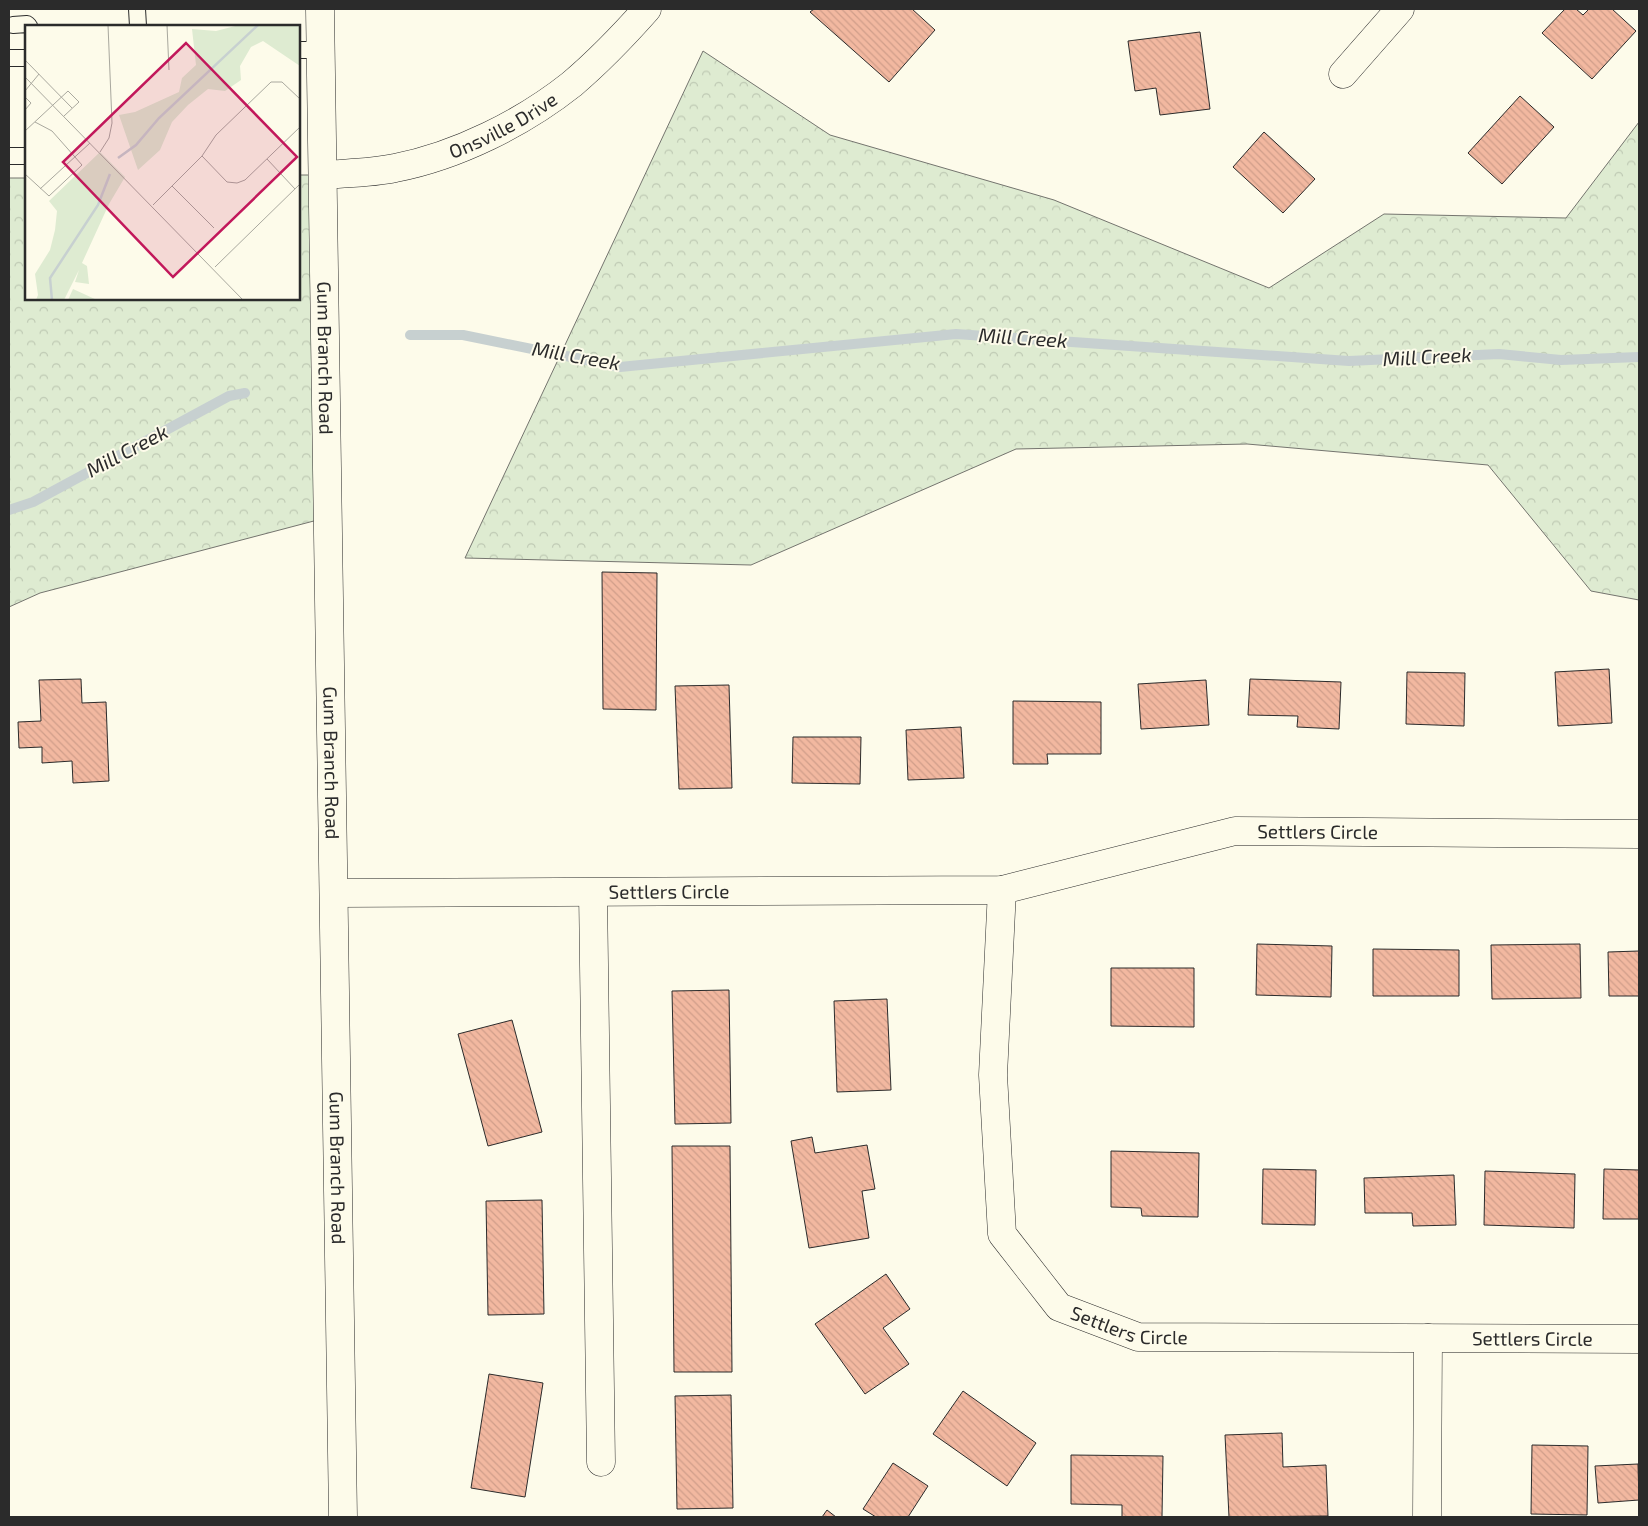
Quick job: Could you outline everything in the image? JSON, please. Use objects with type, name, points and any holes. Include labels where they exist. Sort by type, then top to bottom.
[{"type":"street","name":"Gum Branch Road","points":[[320,9],[310,50],[323,175],[343,1517]]},
{"type":"street","name":"Onsville Drive","points":[[323,175],[394,169],[425,161],[478,141],[550,100],[572,84],[602,57],[647,9]]},
{"type":"street","points":[[1343,74],[1400,9]]},
{"type":"street","name":"Settlers Circle","points":[[335,894],[1002,890],[1235,831],[1639,834]]},
{"type":"street","name":"Settlers Circle","points":[[1002,890],[993,1075],[1002,1234],[1059,1306],[1138,1337],[1639,1338]]},
{"type":"street","points":[[593,893],[601,1462]]},
{"type":"street","points":[[1427,1517],[1428,1338]]},
{"type":"lane","points":[[137,9],[138,25]]},
{"type":"lane","points":[[9,58],[25,58]]},
{"type":"lane","points":[[9,156],[25,156]]},
{"type":"green space","points":[[703,51],[830,135],[1054,200],[1269,288],[1384,214],[1566,218],[1639,122],[1639,600],[1591,591],[1488,465],[1247,444],[1016,449],[751,565],[465,558]]},
{"type":"green space","points":[[300,175],[323,175],[329,517],[40,593],[9,607],[9,178],[25,178],[25,300],[300,300]]},
{"type":"building","points":[[814,9],[912,9],[935,30],[889,82],[810,12]]},
{"type":"building","points":[[1565,9],[1576,9],[1583,15],[1589,9],[1612,9],[1636,31],[1592,79],[1542,33]]},
{"type":"building","points":[[1200,32],[1210,109],[1160,115],[1156,88],[1135,91],[1128,41]]},
{"type":"building","points":[[1520,96],[1554,127],[1502,184],[1468,153]]},
{"type":"building","points":[[1264,132],[1315,179],[1283,213],[1233,167]]},
{"type":"building","points":[[602,572],[657,573],[656,710],[603,709]]},
{"type":"building","points":[[1609,669],[1612,723],[1558,726],[1555,672]]},
{"type":"building","points":[[1407,672],[1465,673],[1464,726],[1406,724]]},
{"type":"building","points":[[81,679],[82,703],[106,702],[109,781],[73,783],[72,761],[42,763],[42,747],[19,748],[18,722],[41,721],[39,680]]},
{"type":"building","points":[[1250,679],[1341,682],[1339,729],[1297,727],[1298,716],[1248,715]]},
{"type":"building","points":[[1206,680],[1209,725],[1141,729],[1138,684]]},
{"type":"building","points":[[729,685],[732,788],[679,789],[675,686]]},
{"type":"building","points":[[1013,701],[1101,702],[1101,754],[1047,754],[1048,764],[1013,764]]},
{"type":"building","points":[[961,727],[964,778],[908,780],[906,730]]},
{"type":"building","points":[[793,737],[861,737],[860,784],[792,783]]},
{"type":"building","points":[[1257,944],[1332,946],[1331,997],[1256,995]]},
{"type":"building","points":[[1580,944],[1581,998],[1492,999],[1491,945]]},
{"type":"building","points":[[1373,949],[1459,950],[1459,996],[1373,996]]},
{"type":"building","points":[[1639,951],[1639,996],[1609,996],[1608,952]]},
{"type":"building","points":[[1111,968],[1194,968],[1194,1027],[1111,1026]]},
{"type":"building","points":[[729,990],[731,1123],[675,1124],[672,991]]},
{"type":"building","points":[[887,999],[891,1090],[837,1092],[834,1001]]},
{"type":"building","points":[[512,1020],[542,1132],[488,1146],[458,1034]]},
{"type":"building","points":[[812,1137],[815,1153],[867,1145],[875,1189],[862,1191],[869,1238],[809,1248],[791,1141]]},
{"type":"building","points":[[672,1146],[730,1146],[732,1372],[674,1372]]},
{"type":"building","points":[[1111,1151],[1199,1153],[1198,1217],[1142,1216],[1141,1208],[1111,1207]]},
{"type":"building","points":[[1263,1169],[1316,1170],[1315,1225],[1262,1224]]},
{"type":"building","points":[[1604,1169],[1639,1170],[1639,1219],[1603,1219]]},
{"type":"building","points":[[1485,1171],[1575,1174],[1574,1228],[1484,1225]]},
{"type":"building","points":[[1454,1175],[1456,1225],[1413,1226],[1412,1213],[1365,1213],[1364,1178]]},
{"type":"building","points":[[542,1200],[544,1314],[488,1315],[486,1201]]},
{"type":"building","points":[[886,1274],[910,1309],[883,1328],[909,1364],[865,1394],[815,1324]]},
{"type":"building","points":[[489,1374],[543,1383],[525,1497],[471,1488]]},
{"type":"building","points":[[963,1391],[1036,1443],[1007,1486],[933,1434]]},
{"type":"building","points":[[731,1395],[733,1508],[677,1509],[675,1396]]},
{"type":"building","points":[[1282,1433],[1283,1467],[1326,1465],[1328,1516],[1229,1517],[1225,1435]]},
{"type":"building","points":[[1532,1445],[1588,1446],[1587,1515],[1531,1514]]},
{"type":"building","points":[[1071,1455],[1163,1456],[1162,1517],[1122,1517],[1122,1505],[1071,1504]]},
{"type":"building","points":[[893,1463],[928,1486],[908,1517],[876,1517],[863,1509]]},
{"type":"building","points":[[1638,1464],[1639,1500],[1598,1503],[1595,1466]]},
{"type":"building","points":[[827,1510],[836,1517],[822,1517]]},
{"type":"waterway","name":"Mill Creek","points":[[410,335],[463,335],[620,367],[956,334],[1349,361],[1499,354],[1561,360],[1639,357]]},
{"type":"waterway","name":"Mill Creek","points":[[9,510],[33,502],[229,396],[245,393]]}]
